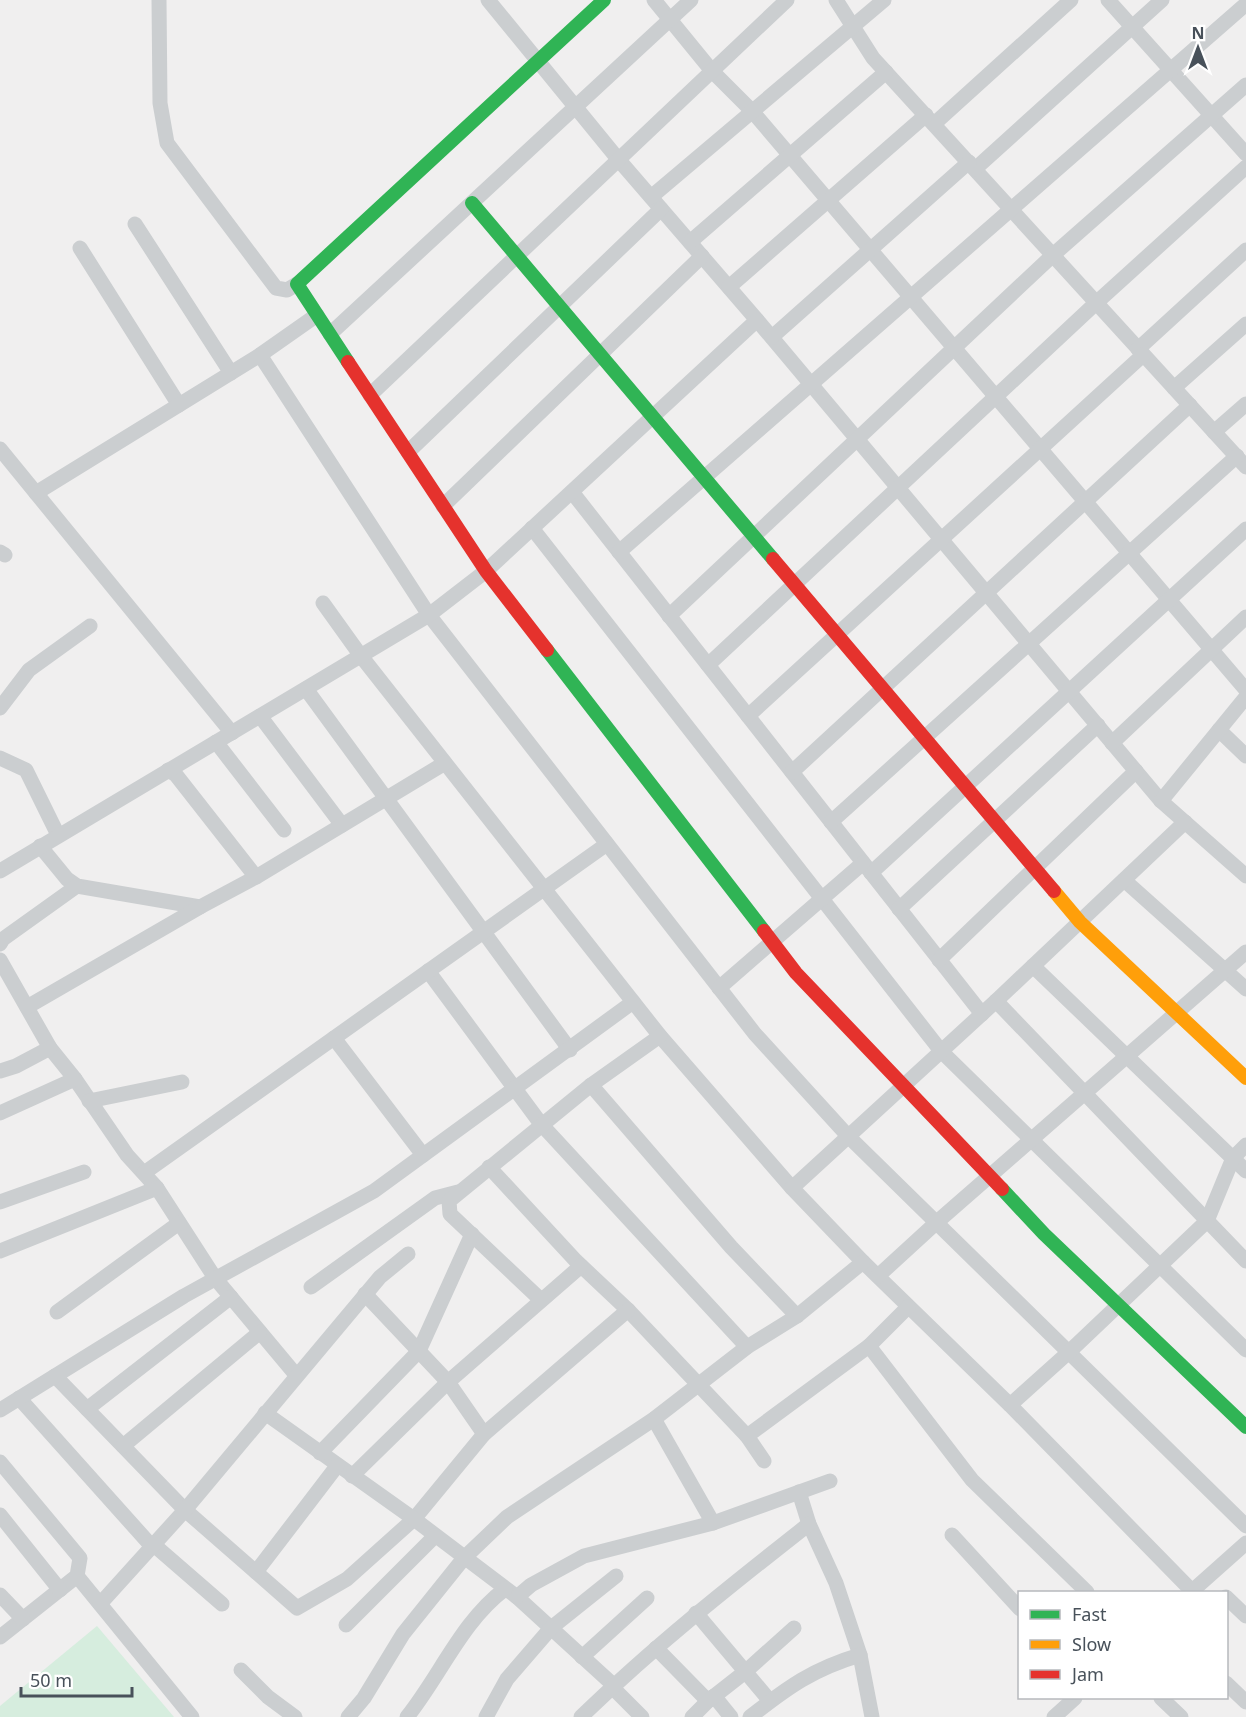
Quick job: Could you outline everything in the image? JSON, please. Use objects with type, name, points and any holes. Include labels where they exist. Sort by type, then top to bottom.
[{"type":"street","points":[[159,0],[159,103],[167,143],[276,288],[287,290],[297,284],[604,0]]},
{"type":"street","points":[[654,0],[712,71],[752,111],[1246,690]]},
{"type":"street","points":[[330,334],[691,0]]},
{"type":"street","points":[[370,395],[787,0]]},
{"type":"street","points":[[831,822],[1129,553],[1241,462],[886,72],[873,57],[836,0]]},
{"type":"street","points":[[408,452],[559,307],[656,203],[752,111],[884,0]]},
{"type":"street","points":[[729,287],[828,200],[930,120],[1071,0]]},
{"type":"street","points":[[1108,0],[1246,154]]},
{"type":"street","points":[[772,337],[1162,0]]},
{"type":"street","points":[[494,2],[538,62],[618,159],[812,384],[1161,801],[1246,876]]},
{"type":"street","points":[[619,552],[1246,4]]},
{"type":"street","points":[[690,242],[886,72]]},
{"type":"street","points":[[669,616],[1053,255],[1246,85]]},
{"type":"street","points":[[708,665],[1096,303],[1246,167]]},
{"type":"street","points":[[471,203],[1080,922],[1246,1078]]},
{"type":"street","points":[[135,224],[231,373]]},
{"type":"street","points":[[80,248],[179,405]]},
{"type":"street","points":[[748,716],[1040,449],[1246,250]]},
{"type":"street","points":[[443,506],[702,256]]},
{"type":"street","points":[[297,284],[486,571],[796,973],[1044,1234],[1246,1426]]},
{"type":"street","points":[[36,493],[260,355],[317,315]]},
{"type":"street","points":[[0,871],[429,615],[486,571],[757,320]]},
{"type":"street","points":[[1174,388],[1246,324]]},
{"type":"street","points":[[260,355],[429,615],[755,1034],[848,1136],[1246,1526]]},
{"type":"street","points":[[1214,432],[1246,404]]},
{"type":"street","points":[[792,772],[1190,405]]},
{"type":"street","points":[[0,449],[232,733]]},
{"type":"street","points":[[572,492],[982,1014]]},
{"type":"street","points":[[532,528],[941,1051],[1246,1350]]},
{"type":"street","points":[[719,988],[822,899],[867,868],[965,786],[1246,529]]},
{"type":"street","points":[[323,603],[361,656],[660,1036],[792,1188],[863,1262],[1010,1405],[1190,1591]]},
{"type":"street","points":[[1112,743],[1246,617]]},
{"type":"street","points":[[0,708],[29,670],[90,627]]},
{"type":"street","points":[[306,689],[570,1050]]},
{"type":"street","points":[[1161,801],[1246,697]]},
{"type":"street","points":[[260,716],[342,825]]},
{"type":"street","points":[[899,909],[1098,725]]},
{"type":"street","points":[[1219,730],[1246,756]]},
{"type":"street","points":[[216,742],[284,830]]},
{"type":"street","points":[[0,758],[26,770],[58,836]]},
{"type":"street","points":[[27,1007],[256,877],[445,763]]},
{"type":"street","points":[[168,770],[176,775],[256,877]]},
{"type":"street","points":[[939,960],[1136,771]]},
{"type":"street","points":[[792,1188],[996,1001],[1185,822]]},
{"type":"street","points":[[144,1173],[607,844]]},
{"type":"street","points":[[40,846],[67,879],[77,886],[200,907]]},
{"type":"street","points":[[1124,880],[1246,989]]},
{"type":"street","points":[[0,944],[3,939],[77,886]]},
{"type":"street","points":[[878,1276],[936,1222],[1246,952]]},
{"type":"street","points":[[0,960],[50,1048],[75,1079],[127,1155],[157,1188],[215,1278],[296,1375]]},
{"type":"street","points":[[1033,966],[1246,1171]]},
{"type":"street","points":[[428,971],[541,1124],[747,1347]]},
{"type":"street","points":[[996,1001],[1246,1261]]},
{"type":"street","points":[[0,1410],[215,1278],[374,1191],[633,1002]]},
{"type":"street","points":[[541,1300],[450,1214],[449,1201],[541,1124],[660,1036]]},
{"type":"street","points":[[334,1038],[423,1155]]},
{"type":"street","points":[[0,1071],[50,1048]]},
{"type":"street","points":[[0,1113],[75,1079]]},
{"type":"street","points":[[89,1101],[182,1082]]},
{"type":"street","points":[[591,1085],[731,1247],[797,1316]]},
{"type":"street","points":[[1010,1405],[1207,1221],[1233,1158],[1246,1145]]},
{"type":"street","points":[[489,1167],[581,1266],[628,1310],[747,1436],[764,1461]]},
{"type":"street","points":[[0,1203],[84,1172]]},
{"type":"street","points":[[0,1251],[157,1188]]},
{"type":"street","points":[[311,1287],[435,1198],[461,1191]]},
{"type":"street","points":[[57,1312],[180,1223]]},
{"type":"street","points":[[320,1453],[419,1351],[471,1234]]},
{"type":"street","points":[[100,1605],[185,1510],[380,1276],[408,1254]]},
{"type":"street","points":[[348,1717],[364,1698],[404,1634],[464,1558],[507,1518],[654,1419],[747,1347],[797,1316],[863,1262]]},
{"type":"street","points":[[352,1476],[448,1382],[581,1266]]},
{"type":"street","points":[[365,1294],[448,1382],[484,1434]]},
{"type":"street","points":[[87,1409],[231,1297]]},
{"type":"street","points":[[747,1436],[869,1346],[908,1306]]},
{"type":"street","points":[[55,1376],[185,1510],[297,1608],[347,1579],[414,1519],[484,1434],[628,1310]]},
{"type":"street","points":[[123,1446],[260,1332]]},
{"type":"street","points":[[869,1346],[972,1480],[1085,1591]]},
{"type":"street","points":[[19,1398],[147,1541],[222,1604]]},
{"type":"street","points":[[265,1413],[414,1519],[511,1593],[609,1681],[612,1687],[642,1717]]},
{"type":"street","points":[[654,1419],[713,1523]]},
{"type":"street","points":[[0,1462],[80,1558],[77,1576],[0,1637]]},
{"type":"street","points":[[256,1572],[337,1466]]},
{"type":"street","points":[[406,1717],[423,1696],[465,1630],[496,1595],[511,1593],[584,1556],[713,1523],[830,1481]]},
{"type":"street","points":[[799,1492],[809,1524],[836,1583],[860,1656],[872,1717]]},
{"type":"street","points":[[0,1515],[60,1590]]},
{"type":"street","points":[[581,1717],[696,1613],[809,1524]]},
{"type":"street","points":[[346,1625],[435,1536]]},
{"type":"street","points":[[952,1536],[1018,1607]]},
{"type":"street","points":[[1192,1591],[1246,1543]]},
{"type":"street","points":[[77,1576],[192,1717]]},
{"type":"street","points":[[486,1717],[507,1679],[551,1628],[616,1576]]},
{"type":"street","points":[[1207,1578],[1220,1591]]},
{"type":"street","points":[[0,1595],[23,1619]]},
{"type":"street","points":[[582,1657],[647,1598]]},
{"type":"street","points":[[1228,1598],[1246,1616]]},
{"type":"street","points":[[696,1613],[770,1701]]},
{"type":"street","points":[[692,1717],[794,1628]]},
{"type":"street","points":[[656,1648],[731,1717]]},
{"type":"street","points":[[750,1717],[792,1684],[835,1662],[860,1656]]},
{"type":"street","points":[[241,1670],[268,1697],[295,1717]]},
{"type":"street","points":[[1228,1684],[1246,1702]]},
{"type":"street","points":[[1054,1717],[1074,1699]]},
{"type":"street","points":[[1162,1699],[1173,1715]]},
{"type":"green space","points":[[97,1626],[174,1717],[0,1717],[0,1706]]},
{"type":"traffic: fast","points":[[348,362],[297,284],[604,0]]},
{"type":"traffic: fast","points":[[472,203],[773,559]]},
{"type":"traffic: fast","points":[[547,650],[764,931]]},
{"type":"traffic: fast","points":[[1002,1189],[1044,1234],[1246,1427]]},
{"type":"traffic: slow","points":[[1054,891],[1080,922],[1246,1078]]},
{"type":"traffic: jam","points":[[348,362],[486,571],[547,650]]},
{"type":"traffic: jam","points":[[773,559],[1054,891]]},
{"type":"traffic: jam","points":[[764,931],[796,973],[1002,1189]]}]
